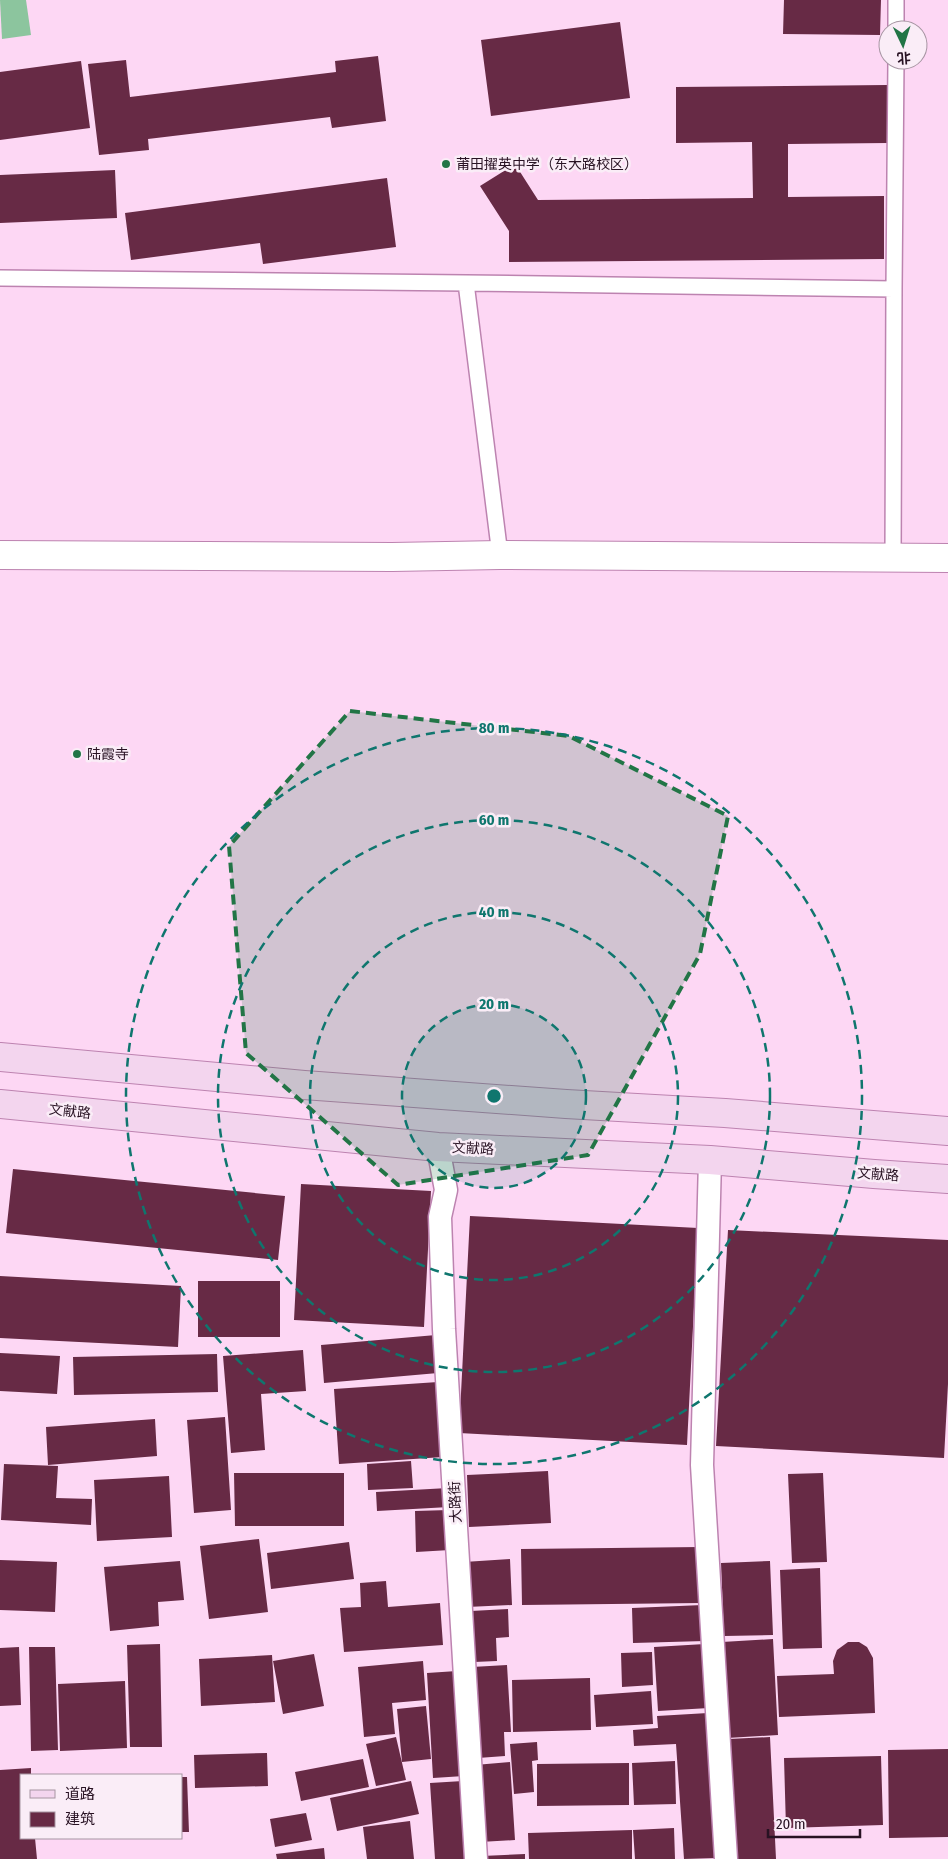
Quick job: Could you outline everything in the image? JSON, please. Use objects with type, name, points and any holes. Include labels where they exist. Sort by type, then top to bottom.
[{"type":"main road","points":[[0,1058],[304,1085],[948,1130]]},
{"type":"main road","name":"文献路","points":[[0,1104],[438,1146],[710,1160],[865,1174],[948,1179]]},
{"type":"street","points":[[0,556],[392,557],[500,555],[948,558]]},
{"type":"street","name":"大路街","points":[[438,1146],[446,1190],[440,1217],[444,1329],[476,1859]]},
{"type":"street","points":[[710,1160],[702,1465],[726,1859]]},
{"type":"lane","points":[[896,0],[896,20]]},
{"type":"lane","points":[[893,558],[896,70]]},
{"type":"lane","points":[[0,278],[894,288]]},
{"type":"lane","points":[[466,283],[500,555]]},
{"type":"highlighted area","points":[[350,711],[569,736],[728,816],[700,954],[588,1155],[398,1185],[246,1053],[229,846]]},
{"type":"green space","points":[[0,0],[26,0],[31,35],[2,39]]},
{"type":"building","points":[[784,0],[881,0],[878,35],[783,34]]},
{"type":"building","points":[[620,22],[630,98],[491,116],[481,40]]},
{"type":"building","points":[[378,56],[386,121],[332,128],[330,117],[148,139],[149,150],[99,155],[88,64],[126,60],[130,97],[336,72],[335,61]]},
{"type":"building","points":[[81,61],[90,128],[0,140],[0,72]]},
{"type":"building","points":[[887,85],[888,143],[788,144],[788,197],[884,196],[884,259],[509,262],[509,231],[480,186],[515,164],[538,200],[753,198],[752,142],[676,143],[676,87]]},
{"type":"building","points":[[115,170],[117,218],[0,223],[0,175]]},
{"type":"building","points":[[387,178],[396,247],[263,264],[260,243],[131,260],[125,213]]},
{"type":"building","points":[[13,1169],[285,1196],[278,1260],[6,1233]]},
{"type":"building","points":[[301,1184],[431,1191],[424,1327],[294,1320]]},
{"type":"building","points":[[470,1216],[698,1228],[687,1445],[459,1433]]},
{"type":"building","points":[[728,1230],[948,1240],[948,1384],[944,1458],[716,1446]]},
{"type":"building","points":[[0,1276],[181,1286],[178,1347],[0,1338]]},
{"type":"building","points":[[198,1281],[280,1281],[280,1337],[198,1337]]},
{"type":"building","points":[[436,1335],[438,1373],[324,1383],[321,1345]]},
{"type":"building","points":[[303,1350],[306,1391],[261,1394],[265,1450],[231,1453],[223,1356]]},
{"type":"building","points":[[0,1353],[60,1356],[57,1394],[0,1391]]},
{"type":"building","points":[[217,1354],[218,1392],[74,1395],[73,1357]]},
{"type":"building","points":[[438,1382],[443,1457],[339,1464],[334,1389]]},
{"type":"building","points":[[225,1417],[231,1510],[194,1513],[187,1420]]},
{"type":"building","points":[[155,1419],[157,1456],[48,1465],[46,1427]]},
{"type":"building","points":[[411,1461],[413,1488],[368,1490],[367,1464]]},
{"type":"building","points":[[4,1464],[58,1466],[56,1498],[92,1499],[91,1525],[1,1520]]},
{"type":"building","points":[[548,1471],[551,1523],[469,1527],[467,1475]]},
{"type":"building","points":[[234,1473],[344,1473],[344,1526],[235,1526]]},
{"type":"building","points":[[823,1473],[827,1562],[792,1563],[788,1474]]},
{"type":"building","points":[[169,1476],[172,1537],[97,1541],[94,1480]]},
{"type":"building","points":[[448,1488],[449,1507],[377,1511],[376,1492]]},
{"type":"building","points":[[449,1510],[450,1550],[416,1552],[415,1511]]},
{"type":"building","points":[[259,1539],[268,1612],[209,1619],[200,1546]]},
{"type":"building","points":[[349,1542],[354,1579],[271,1589],[267,1553]]},
{"type":"building","points":[[701,1547],[701,1603],[522,1605],[521,1549]]},
{"type":"building","points":[[510,1559],[512,1605],[467,1607],[464,1562]]},
{"type":"building","points":[[0,1560],[57,1562],[55,1612],[0,1610]]},
{"type":"building","points":[[180,1561],[184,1600],[158,1602],[159,1626],[110,1631],[104,1567]]},
{"type":"building","points":[[770,1561],[773,1635],[724,1636],[721,1563]]},
{"type":"building","points":[[820,1568],[822,1648],[783,1649],[780,1570]]},
{"type":"building","points":[[386,1581],[388,1607],[440,1603],[443,1645],[344,1652],[340,1608],[361,1607],[360,1583]]},
{"type":"building","points":[[703,1605],[705,1641],[633,1643],[632,1608]]},
{"type":"building","points":[[508,1609],[509,1637],[496,1638],[497,1661],[474,1662],[471,1611]]},
{"type":"building","points":[[773,1639],[778,1735],[727,1738],[722,1642]]},
{"type":"building","points":[[848,1642],[859,1642],[867,1647],[873,1658],[875,1713],[779,1717],[777,1676],[834,1674],[833,1661],[837,1650]]},
{"type":"building","points":[[160,1644],[162,1747],[130,1747],[127,1645]]},
{"type":"building","points":[[705,1644],[709,1708],[658,1711],[654,1647]]},
{"type":"building","points":[[19,1647],[21,1705],[0,1706],[0,1648]]},
{"type":"building","points":[[29,1647],[55,1647],[58,1750],[31,1751]]},
{"type":"building","points":[[652,1652],[653,1685],[622,1687],[621,1653]]},
{"type":"building","points":[[314,1654],[324,1706],[283,1714],[273,1661]]},
{"type":"building","points":[[272,1655],[275,1702],[201,1706],[199,1659]]},
{"type":"building","points":[[423,1661],[426,1700],[392,1703],[395,1734],[364,1737],[358,1667]]},
{"type":"building","points":[[507,1665],[511,1732],[504,1732],[505,1756],[478,1758],[472,1667]]},
{"type":"building","points":[[457,1671],[464,1776],[433,1778],[427,1673]]},
{"type":"building","points":[[590,1678],[591,1730],[513,1732],[512,1680]]},
{"type":"building","points":[[125,1681],[127,1748],[60,1751],[58,1684]]},
{"type":"building","points":[[651,1691],[653,1724],[596,1727],[594,1695]]},
{"type":"building","points":[[426,1706],[431,1759],[402,1762],[397,1709]]},
{"type":"building","points":[[708,1713],[717,1858],[684,1859],[676,1744],[634,1746],[633,1730],[658,1728],[657,1716]]},
{"type":"building","points":[[396,1737],[406,1780],[376,1786],[366,1744]]},
{"type":"building","points":[[770,1737],[776,1859],[735,1859],[729,1739]]},
{"type":"building","points":[[537,1742],[538,1760],[532,1761],[534,1792],[514,1794],[510,1744]]},
{"type":"building","points":[[948,1749],[948,1837],[889,1838],[888,1750]]},
{"type":"building","points":[[267,1753],[268,1786],[195,1788],[194,1755]]},
{"type":"building","points":[[881,1756],[883,1825],[786,1828],[784,1758]]},
{"type":"building","points":[[363,1759],[369,1787],[301,1801],[295,1772]]},
{"type":"building","points":[[675,1761],[676,1804],[634,1805],[632,1763]]},
{"type":"building","points":[[510,1762],[515,1840],[480,1842],[475,1765]]},
{"type":"building","points":[[629,1763],[629,1805],[537,1806],[537,1764]]},
{"type":"building","points":[[31,1768],[31,1774],[20,1774],[20,1839],[35,1839],[37,1859],[0,1859],[0,1770]]},
{"type":"building","points":[[182,1777],[187,1777],[189,1832],[182,1832]]},
{"type":"building","points":[[411,1781],[419,1814],[337,1831],[330,1798]]},
{"type":"building","points":[[463,1781],[469,1859],[435,1859],[430,1783]]},
{"type":"building","points":[[306,1813],[312,1840],[275,1847],[270,1819]]},
{"type":"building","points":[[410,1821],[414,1859],[367,1859],[363,1827]]},
{"type":"building","points":[[674,1828],[675,1859],[635,1859],[633,1830]]},
{"type":"building","points":[[632,1830],[632,1859],[529,1859],[528,1833]]},
{"type":"building","points":[[324,1848],[325,1859],[277,1859],[276,1854]]},
{"type":"building","points":[[525,1854],[525,1859],[482,1859],[482,1856]]},
{"type":"place","name":"莆田擢英中学（东大路校区）","points":[[446,164]]},
{"type":"place","name":"陆霞寺","points":[[77,754]]}]
